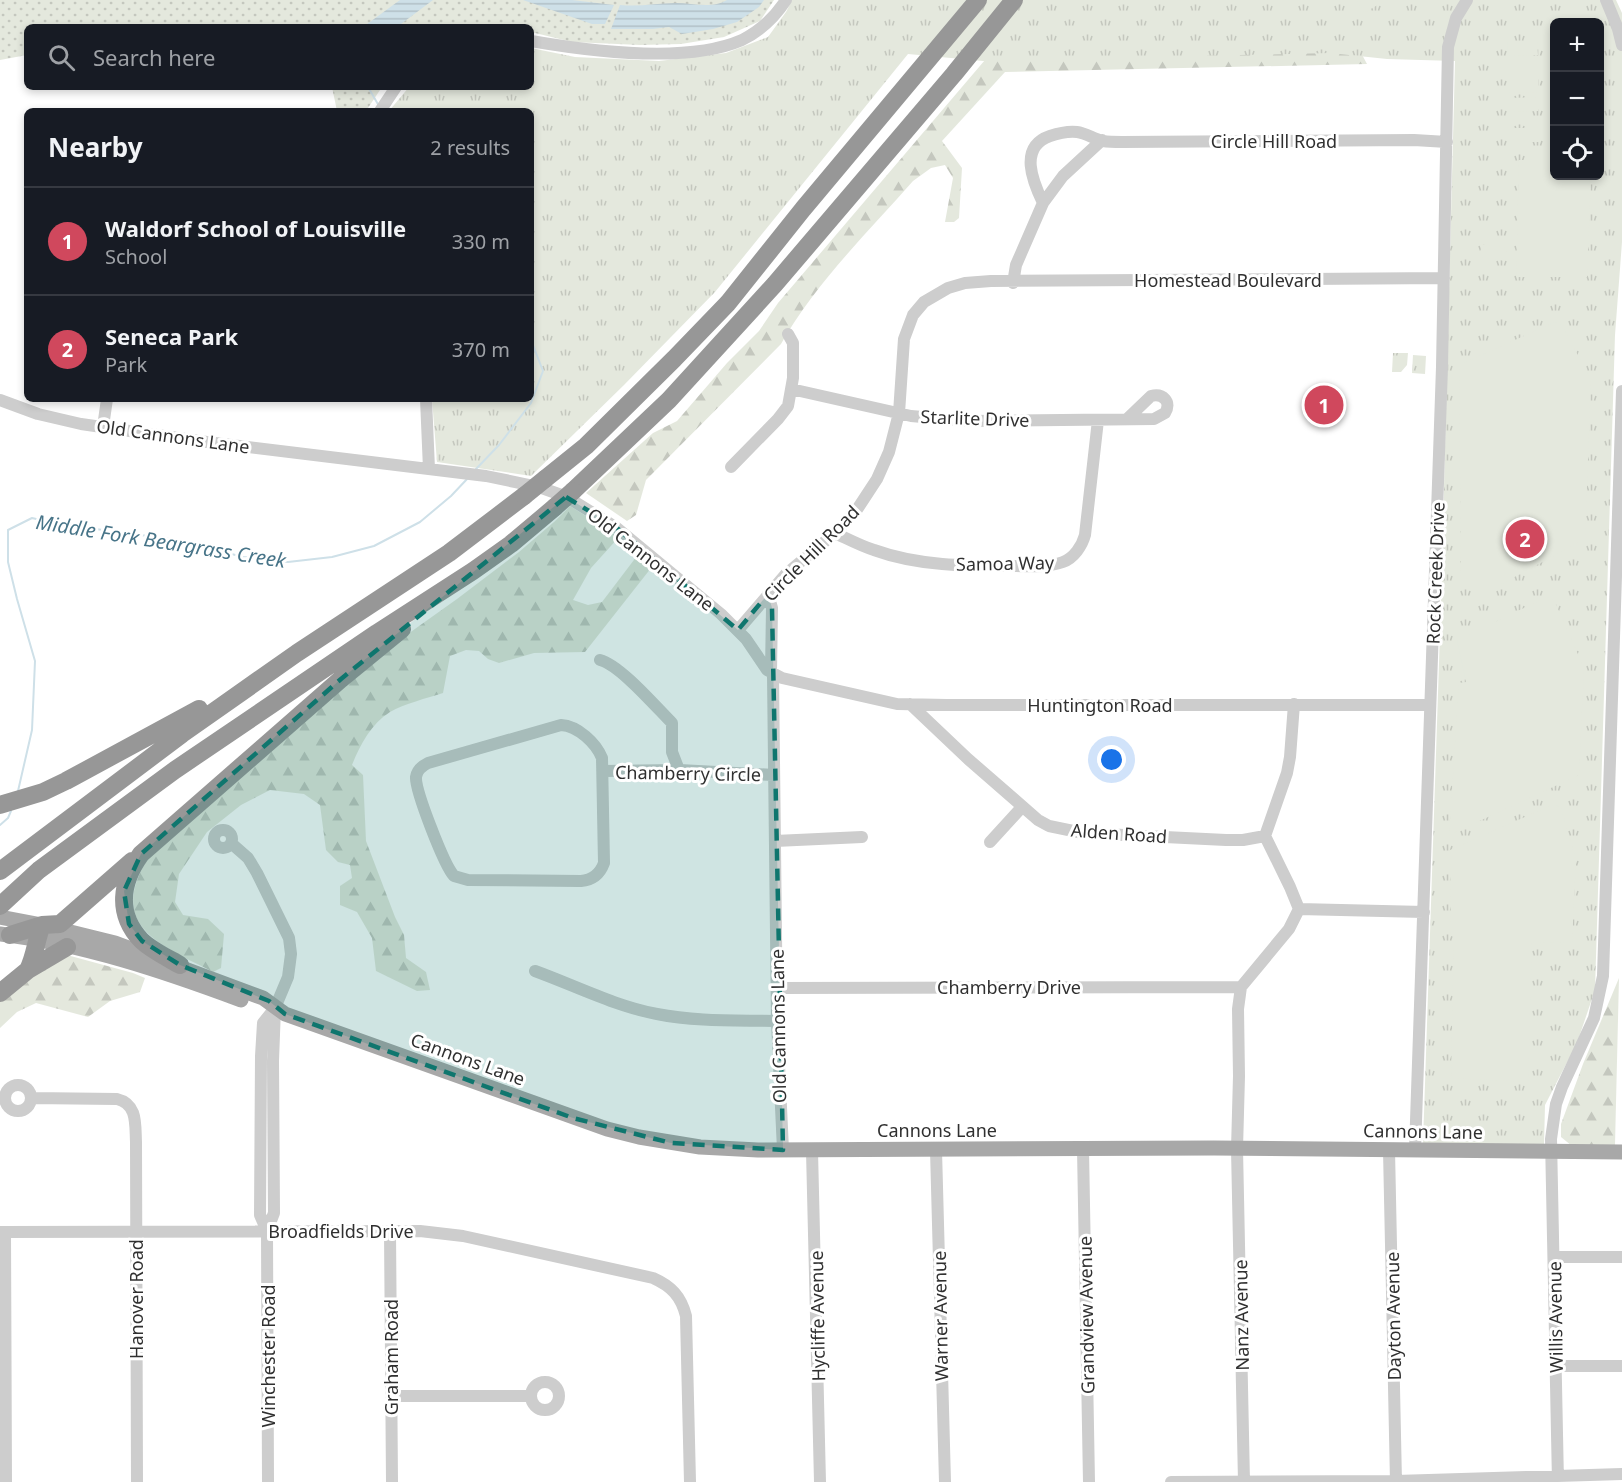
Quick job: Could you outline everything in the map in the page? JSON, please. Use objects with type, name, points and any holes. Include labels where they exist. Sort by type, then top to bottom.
[{"type":"highway","points":[[0,871],[182,734],[297,653],[449,553],[586,446],[728,303],[803,209],[978,0]]},
{"type":"highway","points":[[0,906],[39,870],[175,770],[473,571],[511,544],[555,507],[669,400],[775,284],[1014,0]]},
{"type":"highway","points":[[10,930],[39,933],[60,924],[340,679],[473,571]]},
{"type":"highway","points":[[0,805],[43,792],[180,720],[297,653]]},
{"type":"highway","points":[[141,854],[128,875],[123,909],[129,924],[142,941],[181,970]]},
{"type":"highway","points":[[28,970],[33,960],[39,933]]},
{"type":"highway","points":[[0,993],[28,970],[67,947]]},
{"type":"main road","points":[[0,917],[10,930]]},
{"type":"main road","name":"Cannons Lane","points":[[39,933],[115,943],[181,970],[269,1000],[275,1008],[285,1014],[607,1129],[700,1147],[812,1151],[1237,1149],[1622,1152]]},
{"type":"main road","name":"Cannons Lane","points":[[39,933],[67,947],[132,963],[181,970]]},
{"type":"street","points":[[534,41],[598,51],[671,53],[701,50],[727,45],[748,36],[768,22],[786,0]]},
{"type":"street","name":"Rock Creek Drive","points":[[1414,1150],[1424,912],[1444,278],[1448,47],[1456,18],[1467,0]]},
{"type":"street","points":[[1606,0],[1622,45]]},
{"type":"street","points":[[382,108],[393,90]]},
{"type":"street","name":"Circle Hill Road","points":[[1043,203],[1034,184],[1029,160],[1035,145],[1045,137],[1064,131],[1079,132],[1102,141],[1122,142],[1402,140],[1447,142]]},
{"type":"street","points":[[1013,283],[1016,265],[1052,188],[1102,141]]},
{"type":"street","name":"Homestead Boulevard","points":[[1013,283],[1444,278]]},
{"type":"street","name":"Circle Hill Road","points":[[738,630],[786,574],[836,533],[856,511],[877,479],[889,452],[899,413],[904,339],[909,323],[918,308],[939,291],[956,285],[979,282],[1013,283]]},
{"type":"street","points":[[731,467],[788,406],[793,343],[788,334]]},
{"type":"street","name":"Starlite Drive","points":[[791,389],[899,413],[949,421],[1126,419]]},
{"type":"street","name":"Willis Avenue","points":[[1558,1479],[1551,1152],[1556,1104],[1594,1018],[1603,976],[1622,391]]},
{"type":"street","name":"Old Cannons Lane","points":[[0,400],[49,417],[103,427],[486,476],[539,487],[574,501],[617,528],[738,630],[767,670],[772,673],[777,1021],[783,1150]]},
{"type":"street","points":[[103,427],[107,402]]},
{"type":"street","points":[[426,402],[429,469]]},
{"type":"street","name":"Samoa Way","points":[[836,533],[874,550],[936,563],[1022,566],[1048,565],[1065,561],[1078,550],[1085,535],[1098,420]]},
{"type":"street","points":[[768,594],[772,608],[772,673]]},
{"type":"street","points":[[600,660],[606,661],[621,673],[672,723],[672,752],[679,770]]},
{"type":"street","name":"Huntington Road","points":[[772,673],[782,678],[897,704],[1430,705]]},
{"type":"street","name":"Alden Road","points":[[910,704],[1022,807],[1049,826],[1083,832],[1226,840],[1265,836]]},
{"type":"street","points":[[1294,704],[1287,773],[1265,836],[1299,909]]},
{"type":"street","name":"Chamberry Circle","points":[[561,724],[572,727],[596,746],[602,758],[603,771],[604,863],[598,874],[591,879],[581,881],[468,880],[454,876],[449,871],[421,800],[416,781],[419,770],[428,763],[561,724]]},
{"type":"street","name":"Chamberry Circle","points":[[603,771],[679,770],[774,775]]},
{"type":"street","points":[[990,842],[1022,807]]},
{"type":"street","points":[[775,841],[862,837]]},
{"type":"street","name":"Winchester Road","points":[[231,843],[248,858],[289,938],[291,954],[288,977],[275,1008],[261,1147],[260,1215],[267,1231]]},
{"type":"street","points":[[1299,909],[1424,912]]},
{"type":"street","points":[[1241,987],[1288,929],[1299,909]]},
{"type":"street","points":[[536,971],[613,1002],[656,1014],[700,1019],[777,1021]]},
{"type":"street","name":"Chamberry Drive","points":[[777,988],[1241,987]]},
{"type":"street","name":"Nanz Avenue","points":[[1241,987],[1238,1009],[1237,1149],[1244,1482]]},
{"type":"street","name":"Winchester Road","points":[[267,1085],[274,1146],[274,1213],[267,1231],[268,1482]]},
{"type":"street","name":"Hanover Road","points":[[31,1098],[117,1099],[127,1103],[134,1116],[137,1482]]},
{"type":"street","points":[[261,1147],[274,1146]]},
{"type":"street","name":"Grandview Avenue","points":[[1083,1149],[1089,1482]]},
{"type":"street","name":"Warner Avenue","points":[[936,1150],[945,1482]]},
{"type":"street","name":"Dayton Avenue","points":[[1389,1150],[1396,1481]]},
{"type":"street","name":"Hycliffe Avenue","points":[[812,1151],[820,1482]]},
{"type":"street","name":"Graham Road","points":[[390,1231],[392,1482]]},
{"type":"street","name":"Broadfields Drive","points":[[2,1232],[420,1231],[463,1236],[653,1278],[674,1290],[683,1305],[686,1316],[690,1482]]},
{"type":"street","points":[[2,1232],[6,1482]]},
{"type":"street","points":[[1554,1257],[1622,1257]]},
{"type":"street","points":[[1556,1366],[1622,1366]]},
{"type":"street","points":[[392,1396],[531,1396]]},
{"type":"street","points":[[1171,1482],[1558,1479],[1622,1474]]},
{"type":"highlighted area","points":[[566,497],[617,528],[738,630],[768,594],[772,608],[783,1150],[671,1143],[573,1118],[285,1014],[269,1001],[180,965],[142,941],[129,924],[124,891],[141,854],[341,679]]},
{"type":"green space","points":[[0,0],[774,0],[760,21],[724,37],[681,44],[572,42],[534,33],[534,24],[24,24],[24,56],[0,60]]},
{"type":"green space","points":[[792,0],[1616,0],[1622,13],[1622,242],[1615,335],[1595,990],[1577,1043],[1545,1105],[1544,1145],[1423,1144],[1441,603],[1455,61],[1387,59],[1330,53],[983,61],[908,54],[715,292],[531,476],[437,462],[432,402],[534,402],[534,108],[392,108],[406,90],[534,90],[534,49],[575,57],[659,61],[726,53],[768,37]]},
{"type":"green space","points":[[1036,0],[1359,49],[1367,64],[1005,72],[942,141],[962,168],[959,218],[954,222],[945,222],[953,178],[945,165],[931,168],[913,181],[842,259],[809,301],[781,344],[646,480],[636,515],[627,521],[586,493],[653,433],[677,421],[727,363],[759,331],[778,303]]},
{"type":"green space","points":[[1357,0],[1386,0],[1364,13]]},
{"type":"green space","points":[[1507,42],[1537,42],[1538,55],[1508,56]]},
{"type":"green space","points":[[1508,60],[1538,60],[1538,74],[1508,74]]},
{"type":"green space","points":[[1508,79],[1538,79],[1538,92],[1508,93]]},
{"type":"green space","points":[[333,90],[380,90],[368,108],[336,108]]},
{"type":"green space","points":[[1538,97],[1538,111],[1508,112],[1508,98]]},
{"type":"green space","points":[[1509,128],[1539,128],[1539,142],[1509,142]]},
{"type":"green space","points":[[1519,160],[1550,160],[1550,180],[1591,180],[1587,277],[1516,277]]},
{"type":"green space","points":[[1482,244],[1507,248],[1505,261],[1479,257]]},
{"type":"green space","points":[[1555,322],[1562,325],[1591,380],[1585,539],[1496,587],[1461,580],[1459,365]]},
{"type":"green space","points":[[1393,353],[1408,353],[1407,365],[1401,372],[1392,372]]},
{"type":"green space","points":[[1413,355],[1426,356],[1425,374],[1412,373]]},
{"type":"green space","points":[[570,506],[619,537],[591,568],[573,600],[588,605],[602,602],[640,552],[655,563],[585,652],[534,653],[499,663],[488,659],[479,651],[466,650],[450,656],[443,693],[402,706],[383,717],[367,736],[352,765],[363,775],[366,841],[404,935],[406,958],[426,972],[430,990],[417,991],[376,971],[372,938],[357,912],[340,905],[340,886],[352,878],[350,865],[338,862],[326,850],[320,805],[304,794],[270,790],[241,805],[207,832],[179,874],[175,902],[183,915],[208,919],[224,934],[221,968],[213,972],[193,962],[157,941],[144,929],[136,915],[133,899],[138,879],[150,855],[377,656],[519,552]]},
{"type":"green space","points":[[1547,597],[1554,600],[1584,668],[1579,775],[1449,835],[1459,683],[1466,682],[1457,640]]},
{"type":"green space","points":[[1554,804],[1561,808],[1576,860],[1572,943],[1532,942],[1528,1082],[1451,1078],[1454,937],[1451,936],[1450,850]]},
{"type":"green space","points":[[67,955],[145,978],[140,992],[110,1001],[88,1017],[36,1003],[17,1012],[0,1028],[0,1000],[47,964]]},
{"type":"green space","points":[[1619,978],[1615,1145],[1572,1146],[1561,1137],[1561,1124]]},
{"type":"shaded area","points":[[400,0],[433,0],[401,24],[367,24]]},
{"type":"shaded area","points":[[523,0],[572,0],[614,5],[605,24],[592,24]]},
{"type":"shaded area","points":[[727,0],[764,0],[759,7],[737,22],[713,29],[682,34],[669,27],[611,29],[620,5],[676,3],[709,5]]},
{"type":"waterway","name":"Middle Fork Beargrass Creek","points":[[370,90],[379,106]]},
{"type":"waterway","name":"Middle Fork Beargrass Creek","points":[[534,348],[543,371],[534,395]]},
{"type":"waterway","name":"Middle Fork Beargrass Creek","points":[[476,469],[499,445],[531,402]]},
{"type":"waterway","name":"Middle Fork Beargrass Creek","points":[[18,791],[32,730],[35,661],[8,562],[8,530],[32,518],[58,524],[178,540],[243,557],[288,562],[332,557],[374,546],[420,522],[468,478]]},
{"type":"waterway","name":"Middle Fork Beargrass Creek","points":[[0,825],[8,818],[11,811]]},
{"type":"place","name":"Waldorf School of Louisville","points":[[1324,405]]},
{"type":"place","name":"Seneca Park","points":[[1525,539]]}]
